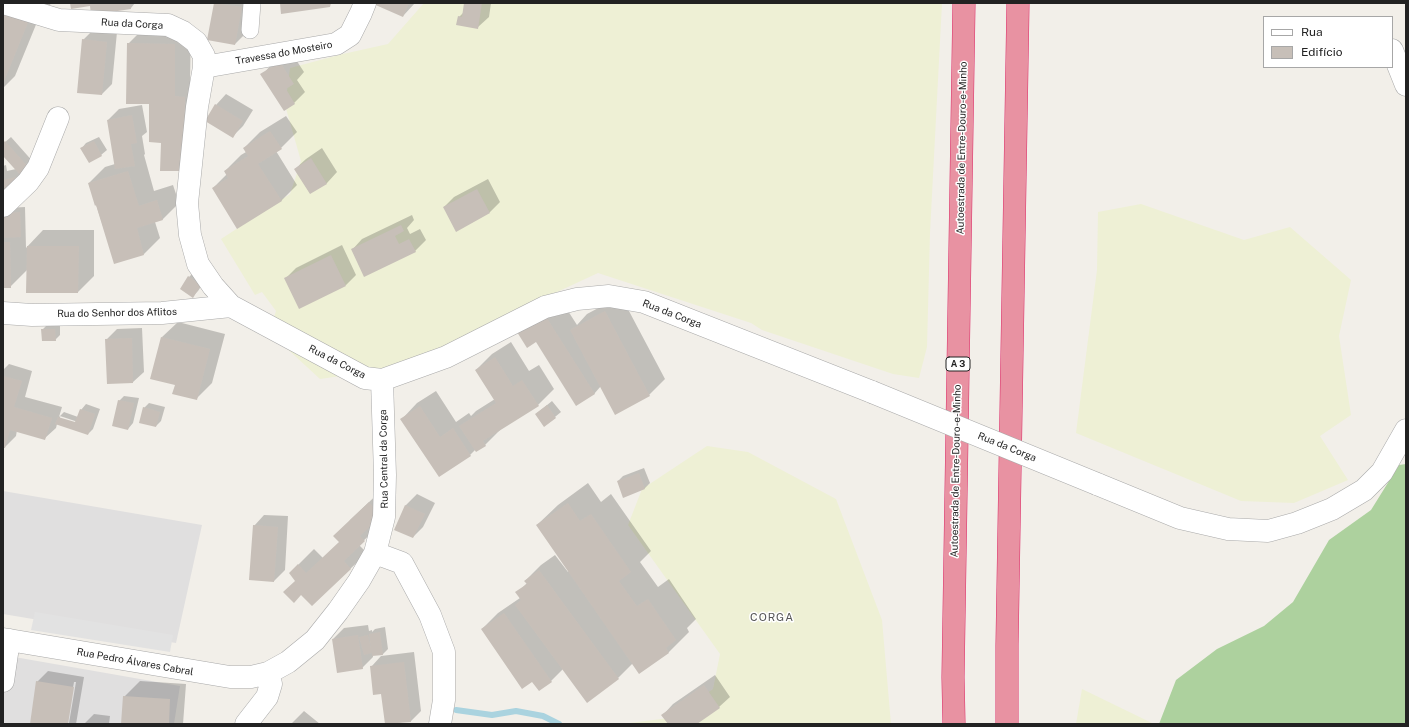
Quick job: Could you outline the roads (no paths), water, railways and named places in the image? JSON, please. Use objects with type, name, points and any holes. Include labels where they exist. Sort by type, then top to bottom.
[{"type":"highway","name":"Autoestrada de Entre-Douro-e-Minho","points":[[954,724],[953,677],[964,3]]},
{"type":"highway","points":[[1008,724],[1007,637],[1018,3]]},
{"type":"street","name":"Rua da Corga","points":[[3,3],[59,20],[168,25],[183,32],[196,42],[204,56],[204,67],[197,107],[186,203],[190,235],[198,264],[213,286],[231,306],[365,378],[382,380],[446,357],[546,307],[577,299],[609,296],[644,302],[872,392],[1180,518],[1228,529],[1268,531],[1297,523],[1332,509],[1364,490],[1382,472],[1406,430]]},
{"type":"street","points":[[250,30],[252,3]]},
{"type":"street","name":"Travessa do Mosteiro","points":[[204,67],[336,44],[350,36],[365,3]]},
{"type":"street","points":[[1393,52],[1406,85]]},
{"type":"street","points":[[3,206],[28,182],[38,168],[58,118]]},
{"type":"street","name":"Rua do Senhor dos Aflitos","points":[[3,313],[32,315],[162,313],[231,306]]},
{"type":"street","name":"Rua Central da Corga","points":[[268,673],[288,662],[315,640],[359,581],[375,553],[384,517],[385,475],[382,380]]},
{"type":"street","points":[[375,553],[402,563],[430,615],[444,652],[444,700],[440,724]]},
{"type":"street","points":[[3,681],[6,640]]},
{"type":"street","name":"Rua Pedro Álvares Cabral","points":[[6,640],[230,677],[251,677],[268,673]]},
{"type":"street","points":[[246,724],[267,697],[270,684],[268,673]]},
{"type":"waterway","points":[[456,710],[492,715],[516,711],[543,716],[559,724]]},
{"type":"district","name":"CORGA","points":[[772,618]]}]
